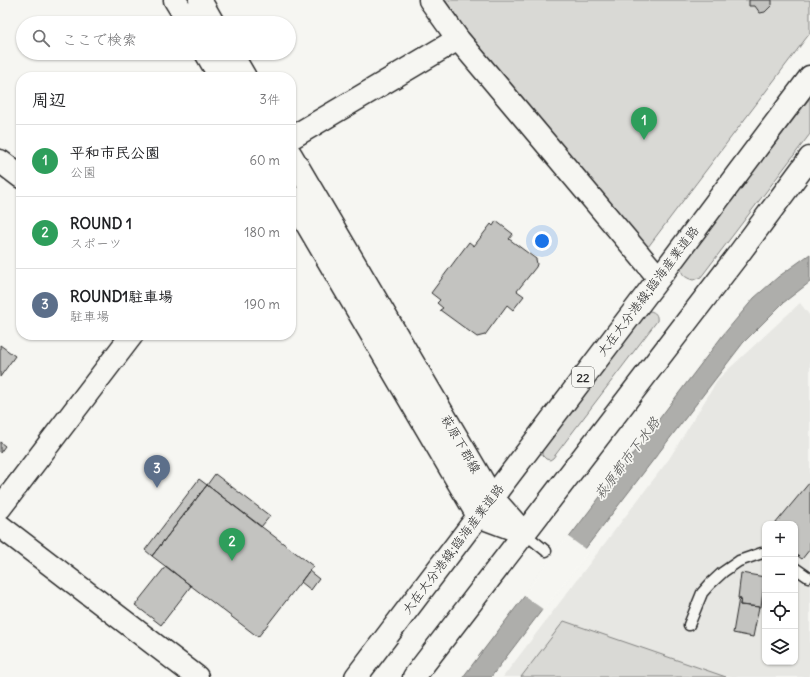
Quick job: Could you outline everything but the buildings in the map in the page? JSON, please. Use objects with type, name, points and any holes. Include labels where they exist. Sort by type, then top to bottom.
[{"type":"main road","points":[[175,0],[185,16]]},
{"type":"main road","points":[[200,0],[209,16]]},
{"type":"main road","points":[[430,0],[458,39],[659,278]]},
{"type":"main road","points":[[296,135],[458,39]]},
{"type":"main road","points":[[210,60],[217,72]]},
{"type":"main road","points":[[235,60],[242,72]]},
{"type":"main road","name":"大在大分港線;臨海産業道路","points":[[356,677],[810,77]]},
{"type":"main road","points":[[414,677],[738,255],[810,158]]},
{"type":"main road","points":[[0,161],[16,173]]},
{"type":"main road","name":"萩原下郡線","points":[[296,164],[492,497],[524,533]]},
{"type":"main road","name":"萩原下郡線","points":[[296,206],[478,516]]},
{"type":"main road","points":[[0,508],[128,340]]},
{"type":"main road","points":[[478,516],[524,533]]},
{"type":"main road","points":[[0,526],[197,677]]},
{"type":"lane","points":[[524,533],[546,551]]},
{"type":"lane","points":[[689,626],[702,593],[710,584],[723,572],[739,561],[762,554]]},
{"type":"lane","points":[[798,570],[808,577]]},
{"type":"shaded area","points":[[445,0],[810,0],[810,33],[648,247],[467,31]]},
{"type":"shaded area","points":[[810,98],[810,134],[701,277],[693,280],[686,277],[681,271],[682,265]]},
{"type":"shaded area","points":[[810,254],[810,282],[783,303],[743,343],[585,549],[587,551],[491,677],[463,677],[723,335],[754,298],[778,277]]},
{"type":"shaded area","points":[[800,303],[810,316],[810,677],[503,677],[669,459],[719,378]]},
{"type":"shaded area","points":[[650,311],[656,314],[657,321],[553,458],[550,460],[546,459],[542,455],[542,450],[647,312]]},
{"type":"shaded area","points":[[564,621],[726,677],[521,677]]},
{"type":"pier","points":[[567,536],[589,552],[544,610],[523,595]]},
{"type":"place","name":"平和市民公園","points":[[644,140]]},
{"type":"place","name":"ROUND1駐車場","points":[[157,488]]},
{"type":"place","name":"ROUND 1","points":[[232,561]]},
{"type":"water label","name":"萩原都市下水路","points":[[627,458]]}]
